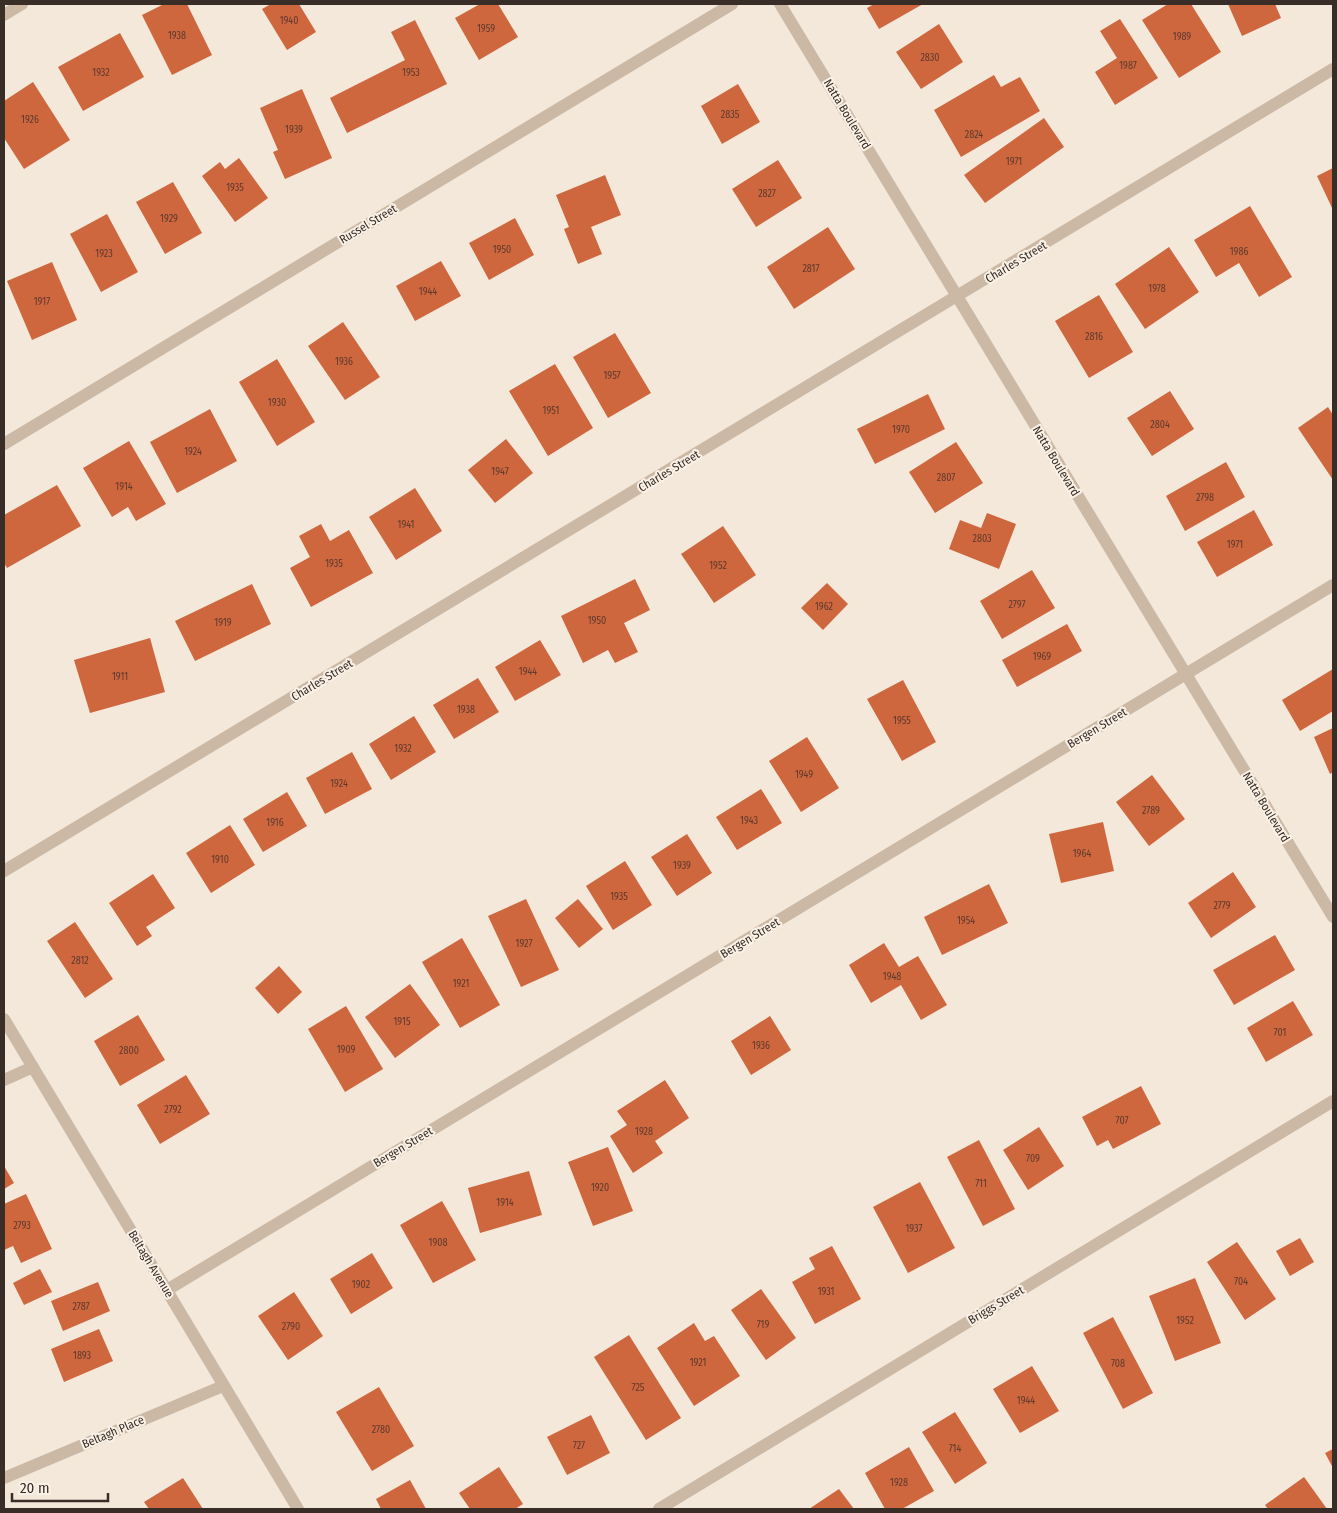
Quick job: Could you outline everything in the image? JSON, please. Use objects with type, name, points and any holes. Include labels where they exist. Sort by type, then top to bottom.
[{"type":"street","points":[[4,15],[22,4]]},
{"type":"street","name":"Russel Street","points":[[4,444],[732,4]]},
{"type":"street","name":"Natta Boulevard","points":[[780,4],[1333,917]]},
{"type":"street","name":"Charles Street","points":[[4,871],[1333,69]]},
{"type":"street","name":"Bergen Street","points":[[167,1290],[1333,585]]},
{"type":"street","name":"Beltagh Avenue","points":[[4,1019],[298,1509]]},
{"type":"street","points":[[4,1080],[33,1067]]},
{"type":"street","name":"Briggs Street","points":[[659,1509],[1333,1101]]},
{"type":"street","name":"Beltagh Place","points":[[4,1478],[223,1386]]},
{"type":"building","points":[[164,4],[187,4],[212,55],[172,75],[142,15]]},
{"type":"building","points":[[271,4],[299,4],[316,32],[287,50],[262,9]]},
{"type":"building","points":[[480,4],[498,4],[518,37],[479,60],[455,18]]},
{"type":"building","points":[[874,4],[923,4],[879,29],[867,8]]},
{"type":"building","points":[[1168,4],[1191,4],[1221,52],[1179,78],[1142,20]]},
{"type":"building","points":[[1228,4],[1275,4],[1281,18],[1242,36]]},
{"type":"building","points":[[1120,19],[1158,78],[1115,105],[1095,72],[1117,58],[1100,31]]},
{"type":"building","points":[[415,20],[447,84],[347,133],[330,98],[405,60],[391,32]]},
{"type":"building","points":[[939,24],[963,62],[921,89],[896,52]]},
{"type":"building","points":[[120,33],[144,77],[83,111],[58,67]]},
{"type":"building","points":[[994,75],[1001,87],[1020,77],[1040,111],[961,157],[934,110]]},
{"type":"building","points":[[33,82],[70,140],[24,169],[4,138],[4,101]]},
{"type":"building","points":[[738,84],[760,122],[722,144],[701,106]]},
{"type":"building","points":[[302,89],[332,158],[285,179],[273,152],[278,150],[260,108]]},
{"type":"building","points":[[1044,118],[1064,147],[985,203],[964,175]]},
{"type":"building","points":[[239,158],[268,198],[235,222],[202,176],[220,162],[225,169]]},
{"type":"building","points":[[778,160],[802,198],[756,227],[732,189]]},
{"type":"building","points":[[1333,168],[1333,210],[1317,176]]},
{"type":"building","points":[[605,175],[621,215],[591,227],[602,254],[578,264],[564,229],[569,227],[556,195]]},
{"type":"building","points":[[173,182],[202,233],[165,254],[136,202]]},
{"type":"building","points":[[1250,206],[1292,277],[1259,297],[1239,263],[1216,277],[1194,240]]},
{"type":"building","points":[[107,214],[138,272],[101,292],[70,234]]},
{"type":"building","points":[[515,218],[534,255],[489,280],[469,243]]},
{"type":"building","points":[[828,227],[855,269],[794,309],[767,267]]},
{"type":"building","points":[[1169,247],[1199,292],[1145,329],[1115,284]]},
{"type":"building","points":[[441,261],[461,296],[415,321],[396,286]]},
{"type":"building","points":[[52,262],[77,320],[32,340],[7,281]]},
{"type":"building","points":[[1099,295],[1133,352],[1089,378],[1055,321]]},
{"type":"building","points":[[343,322],[380,377],[345,400],[308,346]]},
{"type":"building","points":[[615,333],[651,393],[608,418],[573,357]]},
{"type":"building","points":[[277,359],[315,422],[277,446],[239,382]]},
{"type":"building","points":[[555,364],[593,428],[548,456],[509,391]]},
{"type":"building","points":[[1170,391],[1194,429],[1152,456],[1127,418]]},
{"type":"building","points":[[928,394],[945,429],[875,464],[857,429]]},
{"type":"building","points":[[1328,407],[1333,415],[1333,480],[1298,428]]},
{"type":"building","points":[[210,409],[237,461],[177,493],[150,442]]},
{"type":"building","points":[[506,439],[533,473],[495,503],[468,470]]},
{"type":"building","points":[[129,441],[166,504],[136,521],[128,507],[112,517],[83,468]]},
{"type":"building","points":[[956,442],[983,483],[935,513],[909,472]]},
{"type":"building","points":[[1226,462],[1245,497],[1185,531],[1166,496]]},
{"type":"building","points":[[57,485],[81,526],[7,568],[4,563],[4,515]]},
{"type":"building","points":[[415,488],[442,531],[396,560],[369,517]]},
{"type":"building","points":[[1254,510],[1273,545],[1217,577],[1197,542]]},
{"type":"building","points":[[987,513],[1016,524],[999,569],[949,549],[960,520],[981,528]]},
{"type":"building","points":[[321,524],[330,541],[349,530],[373,573],[311,607],[290,568],[310,557],[299,536]]},
{"type":"building","points":[[723,526],[756,575],[714,603],[681,554]]},
{"type":"building","points":[[1032,570],[1055,608],[1002,639],[980,601]]},
{"type":"building","points":[[635,579],[650,610],[624,623],[638,652],[615,663],[608,650],[583,663],[561,616]]},
{"type":"building","points":[[827,583],[848,604],[823,630],[801,608]]},
{"type":"building","points":[[252,584],[271,624],[195,661],[175,621]]},
{"type":"building","points":[[1067,624],[1082,651],[1017,687],[1002,660]]},
{"type":"building","points":[[150,638],[165,692],[90,713],[74,660]]},
{"type":"building","points":[[540,640],[561,675],[515,701],[495,667]]},
{"type":"building","points":[[1333,669],[1333,711],[1300,731],[1282,700]]},
{"type":"building","points":[[478,678],[499,712],[454,739],[433,705]]},
{"type":"building","points":[[903,680],[936,742],[902,761],[867,699]]},
{"type":"building","points":[[414,716],[436,752],[391,780],[369,744]]},
{"type":"building","points":[[1333,728],[1333,772],[1330,774],[1314,737]]},
{"type":"building","points":[[807,737],[839,788],[801,812],[769,761]]},
{"type":"building","points":[[352,752],[372,789],[325,814],[306,778]]},
{"type":"building","points":[[1152,775],[1185,819],[1149,846],[1116,802]]},
{"type":"building","points":[[761,789],[782,823],[737,850],[716,817]]},
{"type":"building","points":[[287,792],[307,826],[263,852],[243,819]]},
{"type":"building","points":[[1103,822],[1114,871],[1061,883],[1049,834]]},
{"type":"building","points":[[230,825],[255,865],[211,893],[186,853]]},
{"type":"building","points":[[687,834],[712,873],[677,896],[651,857]]},
{"type":"building","points":[[625,861],[652,905],[613,930],[586,886]]},
{"type":"building","points":[[1233,872],[1256,907],[1211,938],[1188,903]]},
{"type":"building","points":[[153,874],[175,908],[146,927],[152,936],[137,946],[109,903]]},
{"type":"building","points":[[989,884],[1008,923],[942,955],[924,917]]},
{"type":"building","points":[[526,899],[559,970],[521,987],[488,916]]},
{"type":"building","points":[[578,899],[603,929],[579,948],[555,918]]},
{"type":"building","points":[[75,922],[113,979],[85,998],[47,941]]},
{"type":"building","points":[[1275,935],[1295,970],[1234,1005],[1213,970]]},
{"type":"building","points":[[462,938],[500,1005],[460,1028],[422,962]]},
{"type":"building","points":[[884,943],[899,967],[918,956],[947,1005],[921,1020],[901,985],[871,1003],[849,965]]},
{"type":"building","points":[[279,966],[302,992],[278,1014],[255,988]]},
{"type":"building","points":[[410,984],[440,1025],[395,1058],[365,1017]]},
{"type":"building","points":[[1293,1001],[1313,1035],[1266,1062],[1247,1028]]},
{"type":"building","points":[[346,1006],[383,1069],[345,1092],[308,1029]]},
{"type":"building","points":[[138,1015],[165,1060],[120,1086],[94,1041]]},
{"type":"building","points":[[770,1016],[791,1050],[751,1075],[731,1041]]},
{"type":"building","points":[[186,1075],[210,1114],[160,1144],[137,1105]]},
{"type":"building","points":[[665,1080],[689,1118],[655,1141],[663,1153],[633,1173],[610,1136],[627,1125],[617,1111]]},
{"type":"building","points":[[1141,1086],[1161,1124],[1113,1149],[1108,1140],[1097,1146],[1082,1117]]},
{"type":"building","points":[[1039,1127],[1064,1166],[1028,1190],[1003,1150]]},
{"type":"building","points":[[979,1140],[1015,1209],[983,1226],[947,1157]]},
{"type":"building","points":[[608,1147],[633,1211],[593,1226],[568,1162]]},
{"type":"building","points":[[4,1166],[14,1183],[4,1189]]},
{"type":"building","points":[[529,1171],[542,1215],[480,1233],[468,1188]]},
{"type":"building","points":[[920,1182],[955,1248],[908,1273],[873,1207]]},
{"type":"building","points":[[26,1194],[52,1249],[21,1263],[13,1246],[4,1250],[4,1204]]},
{"type":"building","points":[[442,1201],[476,1260],[433,1283],[400,1225]]},
{"type":"building","points":[[1300,1238],[1314,1262],[1290,1276],[1276,1251]]},
{"type":"building","points":[[1237,1242],[1276,1299],[1245,1320],[1207,1262]]},
{"type":"building","points":[[832,1246],[861,1299],[815,1324],[792,1282],[815,1269],[809,1258]]},
{"type":"building","points":[[372,1253],[393,1288],[351,1314],[330,1279]]},
{"type":"building","points":[[40,1269],[52,1292],[24,1305],[13,1283]]},
{"type":"building","points":[[1195,1278],[1221,1343],[1175,1361],[1149,1296]]},
{"type":"building","points":[[98,1282],[110,1311],[63,1331],[51,1301]]},
{"type":"building","points":[[761,1289],[796,1338],[766,1360],[731,1310]]},
{"type":"building","points":[[294,1292],[323,1336],[288,1360],[258,1316]]},
{"type":"building","points":[[1113,1317],[1153,1393],[1123,1409],[1083,1333]]},
{"type":"building","points":[[694,1323],[705,1341],[714,1336],[740,1376],[694,1406],[657,1348]]},
{"type":"building","points":[[99,1329],[113,1361],[64,1382],[51,1349]]},
{"type":"building","points":[[629,1335],[681,1418],[646,1440],[594,1357]]},
{"type":"building","points":[[1032,1366],[1059,1411],[1020,1433],[993,1389]]},
{"type":"building","points":[[379,1387],[414,1446],[372,1471],[336,1412]]},
{"type":"building","points":[[955,1412],[987,1463],[955,1484],[922,1432]]},
{"type":"building","points":[[591,1415],[610,1453],[567,1475],[547,1437]]},
{"type":"building","points":[[909,1447],[934,1491],[902,1509],[885,1509],[865,1473]]},
{"type":"building","points":[[1333,1449],[1333,1468],[1325,1453]]},
{"type":"building","points":[[499,1467],[523,1504],[515,1509],[470,1509],[459,1493]]},
{"type":"building","points":[[1304,1477],[1327,1509],[1268,1509],[1265,1505]]},
{"type":"building","points":[[183,1478],[203,1509],[149,1509],[144,1502]]},
{"type":"building","points":[[410,1480],[426,1509],[381,1509],[376,1499]]},
{"type":"building","points":[[839,1489],[854,1509],[809,1509]]}]
